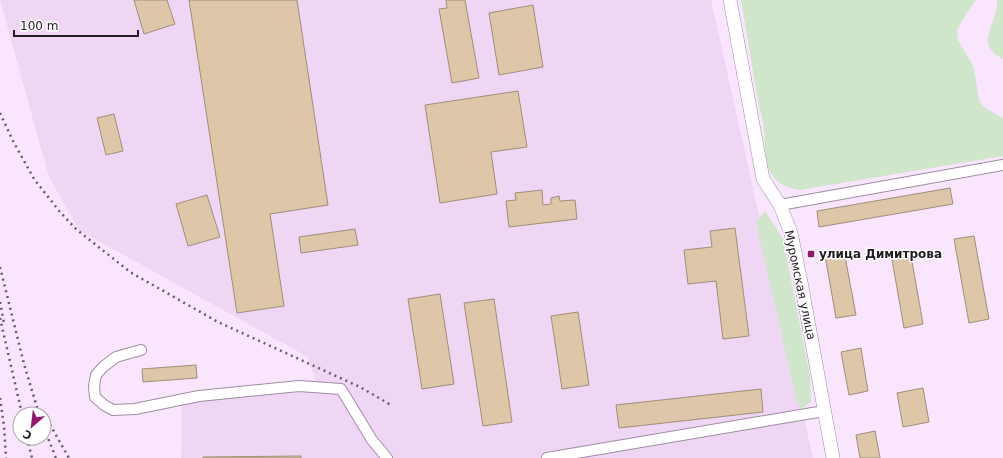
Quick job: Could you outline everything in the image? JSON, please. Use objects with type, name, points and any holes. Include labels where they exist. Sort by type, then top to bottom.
[{"type":"main road","name":"Муромская улица","points":[[730,0],[763,179],[780,205],[791,233],[833,458]]},
{"type":"street","points":[[780,205],[1003,165]]},
{"type":"street","points":[[141,350],[116,357],[103,367],[96,375],[94,386],[96,397],[104,405],[114,410],[135,409],[199,396],[299,386],[341,389],[372,440],[387,458]]},
{"type":"street","points":[[547,458],[824,411]]},
{"type":"shaded area","points":[[0,0],[711,0],[813,458],[181,458],[182,401],[319,391],[308,357],[79,230],[49,177]]},
{"type":"green space","points":[[741,0],[976,0],[957,30],[958,40],[974,68],[979,100],[985,108],[1003,118],[1003,156],[800,190],[785,186],[775,178],[769,169],[766,157],[762,119]]},
{"type":"green space","points":[[997,0],[1003,0],[1003,59],[994,53],[989,47],[988,40],[989,32],[997,9]]},
{"type":"green space","points":[[765,211],[783,239],[810,376],[811,402],[801,409],[797,401],[756,223]]},
{"type":"building","points":[[134,0],[167,0],[175,24],[144,34]]},
{"type":"building","points":[[189,0],[297,0],[328,205],[270,214],[284,306],[237,313]]},
{"type":"building","points":[[446,0],[465,0],[479,78],[452,83],[439,9],[447,8]]},
{"type":"building","points":[[533,5],[543,67],[499,75],[489,13]]},
{"type":"building","points":[[518,91],[527,147],[491,152],[497,194],[440,203],[425,105]]},
{"type":"building","points":[[114,114],[123,151],[106,155],[97,118]]},
{"type":"building","points":[[950,188],[953,204],[819,227],[817,211]]},
{"type":"building","points":[[542,190],[543,205],[551,204],[551,198],[559,196],[560,201],[575,200],[577,219],[509,227],[506,201],[516,200],[515,193]]},
{"type":"building","points":[[207,195],[220,237],[188,246],[176,204]]},
{"type":"building","points":[[735,228],[749,336],[723,339],[716,281],[688,284],[684,250],[712,247],[710,231]]},
{"type":"building","points":[[355,229],[358,245],[301,253],[299,237]]},
{"type":"building","points":[[974,236],[989,319],[969,323],[954,239]]},
{"type":"building","points":[[910,250],[923,324],[904,328],[891,254]]},
{"type":"building","points":[[844,251],[856,315],[836,318],[825,255]]},
{"type":"building","points":[[440,294],[454,384],[422,389],[408,299]]},
{"type":"building","points":[[494,299],[512,422],[483,426],[464,303]]},
{"type":"building","points":[[578,312],[589,385],[562,389],[551,316]]},
{"type":"building","points":[[861,348],[868,391],[849,395],[841,352]]},
{"type":"building","points":[[196,365],[197,378],[143,382],[142,369]]},
{"type":"building","points":[[923,388],[929,422],[903,427],[897,393]]},
{"type":"building","points":[[761,389],[763,412],[619,428],[616,405]]},
{"type":"building","points":[[875,431],[880,458],[860,458],[856,435]]},
{"type":"building","points":[[301,456],[301,458],[203,458],[203,457]]},
{"type":"railway","points":[[0,113],[13,141],[34,179],[60,212],[76,229],[130,272],[218,322],[360,387],[391,405]]},
{"type":"railway","points":[[0,267],[24,364],[37,406]]},
{"type":"railway","points":[[0,302],[4,323]]},
{"type":"railway","points":[[0,318],[20,406]]},
{"type":"railway","points":[[0,398],[6,458]]},
{"type":"railway","points":[[52,428],[69,458]]},
{"type":"railway","points":[[29,446],[32,458]]},
{"type":"railway","points":[[51,446],[56,458]]},
{"type":"place","name":"улица Димитрова","points":[[811,254]]}]
